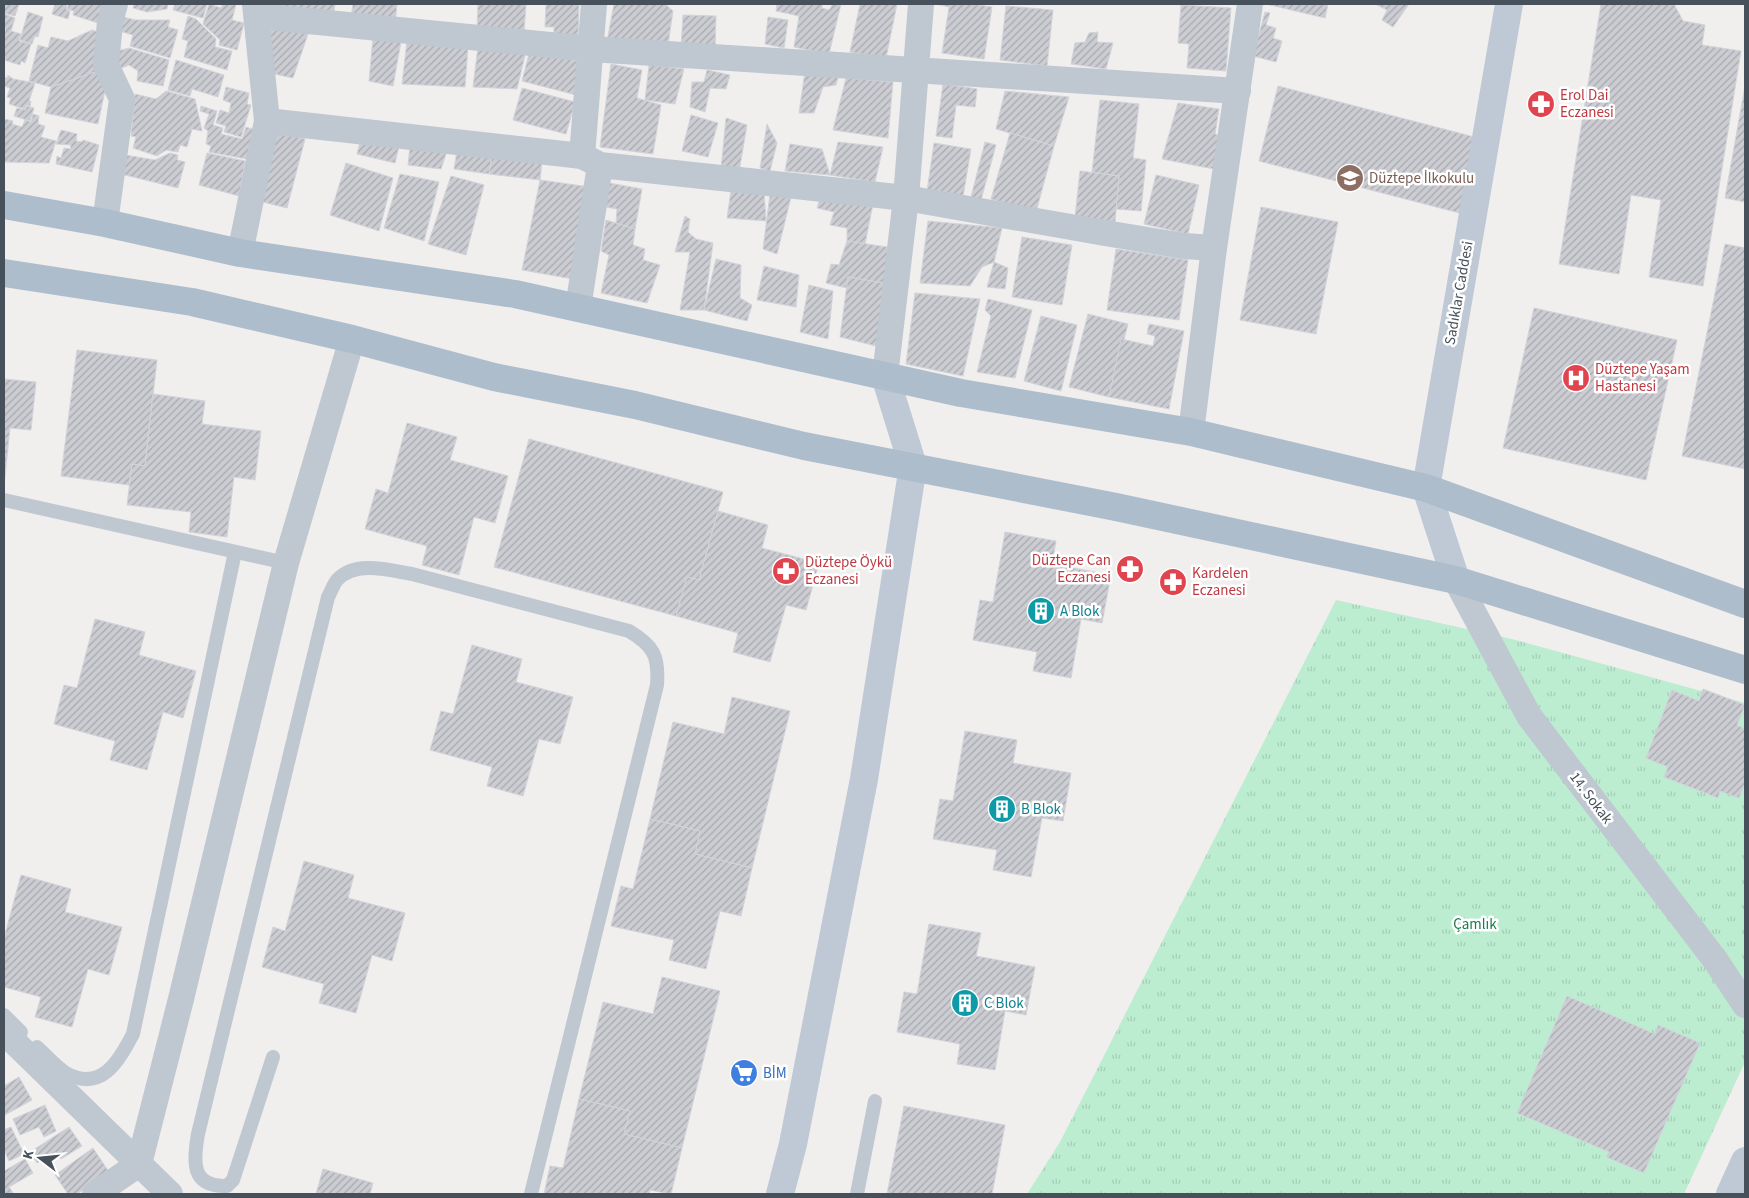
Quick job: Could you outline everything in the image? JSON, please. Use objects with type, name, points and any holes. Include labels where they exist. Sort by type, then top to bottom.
[{"type":"main road","points":[[4,205],[105,223],[240,253],[486,290],[578,308],[962,393],[1191,432],[1426,488],[1745,604]]},
{"type":"main road","points":[[4,273],[192,302],[352,338],[494,377],[635,405],[804,446],[913,466],[1456,580],[1745,670]]},
{"type":"street","points":[[105,223],[122,99],[106,64],[110,22],[115,4]]},
{"type":"street","points":[[578,308],[591,161],[591,48],[594,4]]},
{"type":"street","points":[[780,1194],[793,1144],[864,779],[913,466],[886,376],[906,198],[918,68],[921,4]]},
{"type":"street","points":[[1191,432],[1214,248],[1250,4]]},
{"type":"street","name":"Sadıklar Caddesi","points":[[1456,580],[1426,488],[1510,4]]},
{"type":"street","points":[[240,253],[267,121],[256,10],[591,48],[918,68],[1238,91]]},
{"type":"street","points":[[267,121],[906,198],[1115,235],[1184,246],[1214,248]]},
{"type":"street","points":[[95,1194],[139,1164],[182,999],[286,563],[352,338]]},
{"type":"street","name":"14. Sokak","points":[[1456,580],[1529,716],[1716,961],[1745,1004]]},
{"type":"street","points":[[9,1045],[170,1194]]},
{"type":"street","points":[[1735,1193],[1745,1161]]},
{"type":"lane","points":[[4,500],[286,563]]},
{"type":"lane","points":[[4,1015],[66,1073],[82,1078],[103,1076],[118,1062],[132,1034],[235,552]]},
{"type":"lane","points":[[273,1057],[233,1180],[228,1186],[206,1182],[198,1175],[196,1165],[198,1134],[328,597],[338,580],[352,570],[386,570],[412,574],[629,631],[647,642],[659,665],[657,685],[531,1194]]},
{"type":"lane","points":[[857,1194],[875,1101]]},
{"type":"green space","name":"Çamlık","points":[[1336,600],[1512,639],[1745,703],[1745,1062],[1684,1194],[1027,1194],[1060,1142]]},
{"type":"building","points":[[4,4],[19,4],[15,16],[4,13]]},
{"type":"building","points":[[55,4],[67,4],[66,9],[70,11],[68,19],[52,14]]},
{"type":"building","points":[[69,4],[108,4],[101,24],[73,15],[74,11],[67,9]]},
{"type":"building","points":[[134,4],[168,4],[167,9],[147,12],[133,8]]},
{"type":"building","points":[[175,4],[207,4],[203,18],[173,10]]},
{"type":"building","points":[[209,4],[221,8],[223,4],[236,4],[232,20],[244,23],[237,50],[219,45],[220,40],[203,24]]},
{"type":"building","points":[[274,4],[335,4],[333,17],[274,10]]},
{"type":"building","points":[[353,4],[397,4],[395,24],[351,18]]},
{"type":"building","points":[[478,4],[526,4],[524,33],[477,30]]},
{"type":"building","points":[[546,4],[579,4],[578,41],[554,40],[554,27],[545,27]]},
{"type":"building","points":[[614,4],[665,4],[673,11],[668,45],[607,41]]},
{"type":"building","points":[[777,4],[822,4],[822,8],[829,10],[833,4],[841,4],[829,54],[794,47],[799,16],[776,11]]},
{"type":"building","points":[[860,4],[897,4],[886,58],[850,52]]},
{"type":"building","points":[[936,4],[971,4],[992,7],[984,59],[942,53],[949,7]]},
{"type":"building","points":[[1266,4],[1328,4],[1325,18]]},
{"type":"building","points":[[1375,4],[1409,4],[1393,27],[1382,20],[1387,10]]},
{"type":"building","points":[[1601,4],[1674,4],[1683,21],[1705,25],[1702,45],[1741,51],[1703,286],[1649,277],[1661,200],[1631,195],[1619,274],[1559,264]]},
{"type":"building","points":[[1181,5],[1231,8],[1226,71],[1187,68],[1189,44],[1178,43]]},
{"type":"building","points":[[1006,6],[1053,10],[1047,66],[1000,60]]},
{"type":"building","points":[[28,12],[43,17],[38,37],[35,36],[32,44],[20,40]]},
{"type":"building","points":[[1265,12],[1270,13],[1266,25],[1276,28],[1273,38],[1282,41],[1276,62],[1253,56]]},
{"type":"building","points":[[4,14],[15,18],[11,31],[21,34],[19,41],[31,44],[25,63],[21,61],[20,65],[4,60],[4,34],[6,29],[4,28]]},
{"type":"building","points":[[116,15],[135,20],[170,20],[168,27],[178,30],[170,58],[130,46],[133,35],[119,31]]},
{"type":"building","points":[[683,15],[716,16],[715,49],[681,47]]},
{"type":"building","points":[[188,16],[196,19],[216,39],[215,47],[232,51],[227,70],[184,57],[188,41],[182,39]]},
{"type":"building","points":[[768,17],[788,20],[784,48],[765,44]]},
{"type":"building","points":[[92,30],[102,33],[98,71],[51,87],[29,81],[38,45],[48,48],[51,37],[68,41]]},
{"type":"building","points":[[267,30],[309,31],[293,78],[270,73]]},
{"type":"building","points":[[1098,32],[1097,42],[1113,43],[1106,69],[1071,64],[1075,43],[1085,42],[1089,33]]},
{"type":"building","points":[[373,37],[401,42],[393,86],[369,81]]},
{"type":"building","points":[[407,41],[468,48],[465,87],[402,84]]},
{"type":"building","points":[[478,47],[526,51],[517,89],[473,87]]},
{"type":"building","points":[[129,48],[169,60],[163,86],[137,81],[138,71],[129,65],[117,70],[114,52]]},
{"type":"building","points":[[530,50],[584,63],[576,95],[522,81]]},
{"type":"building","points":[[176,60],[224,75],[218,97],[192,89],[190,96],[168,90]]},
{"type":"building","points":[[611,64],[642,70],[637,98],[661,105],[653,154],[600,147]]},
{"type":"building","points":[[649,65],[684,69],[675,104],[645,100]]},
{"type":"building","points":[[707,70],[730,75],[726,89],[710,88],[705,112],[690,107],[692,82],[704,82]]},
{"type":"building","points":[[98,71],[108,76],[98,124],[45,113],[51,87]]},
{"type":"building","points":[[805,71],[839,74],[836,85],[823,87],[814,113],[799,113]]},
{"type":"building","points":[[8,75],[13,79],[35,83],[29,101],[31,101],[30,106],[26,105],[25,109],[9,104],[11,98],[7,97],[10,88],[4,86],[4,77],[7,78]]},
{"type":"building","points":[[846,78],[893,82],[888,138],[833,130]]},
{"type":"building","points":[[943,84],[977,89],[975,107],[956,105],[952,138],[936,136]]},
{"type":"building","points":[[1278,86],[1486,140],[1467,215],[1259,161]]},
{"type":"building","points":[[1745,86],[1745,202],[1725,198]]},
{"type":"building","points":[[226,87],[249,93],[247,104],[251,105],[241,137],[224,132],[226,126],[216,123],[220,110],[229,113],[231,103],[223,100]]},
{"type":"building","points":[[522,88],[575,102],[566,134],[513,120]]},
{"type":"building","points":[[166,91],[195,99],[202,131],[192,129],[187,147],[180,145],[178,152],[166,150],[157,156],[133,148],[136,137],[131,136],[135,94],[156,99]]},
{"type":"building","points":[[1005,91],[1069,97],[1054,146],[996,129]]},
{"type":"building","points":[[1100,100],[1139,104],[1133,158],[1146,160],[1141,211],[1116,209],[1119,176],[1092,172]]},
{"type":"building","points":[[1178,103],[1219,109],[1215,134],[1223,137],[1214,169],[1162,159]]},
{"type":"building","points":[[27,106],[34,108],[30,121],[14,116],[17,108],[25,110]]},
{"type":"building","points":[[201,106],[217,111],[213,125],[223,128],[221,134],[242,139],[246,127],[259,131],[252,160],[209,152],[211,146],[206,144],[208,131],[204,128],[209,114],[200,111]]},
{"type":"building","points":[[33,114],[39,116],[38,124],[45,126],[41,137],[56,141],[49,163],[4,162],[4,119],[13,121],[12,124],[22,127],[25,120],[31,122]]},
{"type":"building","points":[[691,115],[718,123],[708,157],[682,151]]},
{"type":"building","points":[[726,118],[747,125],[739,172],[721,168]]},
{"type":"building","points":[[767,124],[777,143],[770,171],[760,168]]},
{"type":"building","points":[[61,130],[77,134],[76,141],[82,142],[83,140],[99,145],[92,172],[56,164],[57,156],[61,158],[64,148],[70,149],[71,145],[56,144]]},
{"type":"building","points":[[276,132],[305,139],[287,208],[259,201]]},
{"type":"building","points":[[1010,133],[1054,146],[1036,212],[991,199]]},
{"type":"building","points":[[361,138],[400,142],[395,163],[357,154]]},
{"type":"building","points":[[838,142],[883,147],[875,182],[830,175]]},
{"type":"building","points":[[985,142],[996,145],[981,200],[971,197]]},
{"type":"building","points":[[934,143],[971,149],[963,197],[927,191]]},
{"type":"building","points":[[790,144],[822,149],[830,175],[785,171]]},
{"type":"building","points":[[410,145],[447,151],[441,169],[408,165]]},
{"type":"building","points":[[457,151],[492,156],[489,174],[454,169]]},
{"type":"building","points":[[170,153],[178,155],[177,160],[185,162],[178,188],[121,174],[125,155],[155,160]]},
{"type":"building","points":[[207,153],[245,161],[239,196],[199,185]]},
{"type":"building","points":[[492,156],[542,161],[540,180],[489,174]]},
{"type":"building","points":[[346,163],[393,178],[379,231],[330,215]]},
{"type":"building","points":[[1080,171],[1119,176],[1115,222],[1075,217]]},
{"type":"building","points":[[400,174],[439,182],[424,241],[384,228]]},
{"type":"building","points":[[1156,175],[1199,185],[1188,234],[1144,224]]},
{"type":"building","points":[[451,176],[484,185],[466,255],[428,244]]},
{"type":"building","points":[[540,180],[590,187],[573,279],[522,270]]},
{"type":"building","points":[[604,182],[642,189],[635,229],[616,223],[617,209],[600,206]]},
{"type":"building","points":[[731,190],[764,191],[766,221],[727,218]]},
{"type":"building","points":[[770,194],[791,197],[777,254],[763,249]]},
{"type":"building","points":[[821,195],[873,204],[865,244],[847,241],[847,228],[830,225],[834,212],[817,208]]},
{"type":"building","points":[[1261,207],[1338,222],[1316,334],[1240,320]]},
{"type":"building","points":[[685,216],[690,219],[688,232],[696,239],[713,243],[704,310],[680,310],[690,252],[675,252]]},
{"type":"building","points":[[606,220],[635,229],[633,245],[645,249],[643,260],[660,265],[647,303],[601,293],[609,255],[601,251]]},
{"type":"building","points":[[928,221],[1002,228],[994,262],[982,267],[970,286],[920,283]]},
{"type":"building","points":[[1022,237],[1072,245],[1062,305],[1012,297]]},
{"type":"building","points":[[847,241],[887,247],[890,284],[848,277],[847,288],[826,283],[831,264],[839,265]]},
{"type":"building","points":[[1725,244],[1745,248],[1745,469],[1682,456]]},
{"type":"building","points":[[1116,249],[1188,260],[1179,320],[1107,310]]},
{"type":"building","points":[[716,259],[741,265],[740,298],[752,305],[747,321],[704,310]]},
{"type":"building","points":[[994,262],[1008,268],[1005,289],[987,287]]},
{"type":"building","points":[[764,266],[799,275],[796,307],[757,300]]},
{"type":"building","points":[[848,277],[890,284],[880,347],[840,337]]},
{"type":"building","points":[[809,285],[833,291],[828,339],[800,332]]},
{"type":"building","points":[[915,293],[980,299],[963,376],[906,364]]},
{"type":"building","points":[[988,299],[1032,310],[1015,378],[977,372],[991,316],[985,310]]},
{"type":"building","points":[[1534,308],[1677,340],[1646,480],[1503,448]]},
{"type":"building","points":[[1088,314],[1128,324],[1109,397],[1069,387]]},
{"type":"building","points":[[1041,316],[1077,325],[1061,391],[1024,381]]},
{"type":"building","points":[[1149,324],[1184,331],[1169,409],[1109,397],[1121,339],[1153,346],[1155,336],[1147,334]]},
{"type":"building","points":[[77,350],[157,360],[145,466],[132,464],[129,485],[61,476]]},
{"type":"building","points":[[4,379],[36,382],[31,430],[10,428],[4,486]]},
{"type":"building","points":[[153,394],[205,401],[202,424],[261,431],[255,480],[234,477],[227,537],[189,532],[191,512],[127,505],[132,464],[145,466]]},
{"type":"building","points":[[407,423],[457,437],[450,460],[508,476],[495,523],[474,517],[459,575],[422,565],[427,546],[365,529],[376,489],[388,493]]},
{"type":"building","points":[[529,439],[723,492],[699,580],[687,577],[676,616],[494,567]]},
{"type":"building","points":[[718,511],[768,525],[762,548],[819,563],[806,610],[786,605],[770,662],[733,652],[738,633],[676,616],[687,577],[699,580]]},
{"type":"building","name":"A Blok","points":[[1005,532],[1056,541],[1052,564],[1111,575],[1102,623],[1081,619],[1071,678],[1033,671],[1037,652],[973,640],[980,600],[993,602]]},
{"type":"building","points":[[95,619],[145,632],[139,655],[196,671],[183,718],[163,712],[147,770],[110,760],[115,741],[54,724],[64,685],[77,688]]},
{"type":"building","points":[[472,645],[522,659],[516,682],[573,697],[560,744],[539,739],[523,796],[487,786],[492,767],[430,750],[441,711],[453,714]]},
{"type":"building","points":[[1703,689],[1745,705],[1737,725],[1745,729],[1745,783],[1739,798],[1720,791],[1718,798],[1664,777],[1668,767],[1646,758],[1672,690],[1699,701]]},
{"type":"building","points":[[732,697],[790,711],[752,868],[695,854],[700,831],[650,819],[673,722],[724,734]]},
{"type":"building","name":"B Blok","points":[[965,731],[1017,740],[1013,763],[1071,773],[1063,821],[1042,818],[1031,877],[993,870],[997,850],[933,839],[940,799],[953,801]]},
{"type":"building","points":[[650,819],[700,831],[695,854],[752,868],[741,916],[720,911],[706,969],[669,960],[674,940],[611,926],[621,886],[633,889]]},
{"type":"building","points":[[304,861],[354,875],[348,898],[405,913],[392,961],[372,955],[356,1013],[319,1003],[324,984],[262,967],[273,927],[285,931]]},
{"type":"building","points":[[21,875],[71,889],[65,912],[122,927],[109,975],[88,969],[72,1027],[35,1017],[41,997],[4,987],[4,938]]},
{"type":"building","name":"C Blok","points":[[929,924],[981,933],[976,956],[1035,967],[1026,1015],[1005,1011],[995,1070],[957,1064],[960,1044],[897,1032],[904,992],[917,994]]},
{"type":"building","points":[[662,977],[720,991],[682,1148],[624,1134],[630,1111],[579,1099],[603,1002],[653,1014]]},
{"type":"building","points":[[1567,996],[1655,1034],[1658,1025],[1700,1043],[1644,1173],[1606,1157],[1609,1152],[1517,1113]]},
{"type":"building","points":[[19,1077],[32,1100],[5,1115],[4,1086]]},
{"type":"building","points":[[579,1099],[630,1111],[624,1134],[682,1148],[671,1194],[650,1190],[649,1194],[544,1194],[550,1166],[563,1168]]},
{"type":"building","points":[[45,1105],[56,1131],[44,1137],[39,1127],[20,1135],[13,1119]]},
{"type":"building","points":[[904,1106],[1005,1125],[992,1194],[887,1194]]},
{"type":"building","points":[[11,1127],[24,1154],[9,1161],[4,1150],[4,1130]]},
{"type":"building","points":[[69,1127],[82,1146],[61,1159],[56,1152],[37,1163],[30,1152]]},
{"type":"building","points":[[93,1148],[109,1172],[77,1194],[68,1194],[55,1175]]},
{"type":"building","points":[[25,1159],[33,1173],[9,1187],[14,1194],[4,1194],[4,1171]]},
{"type":"building","points":[[323,1169],[373,1183],[370,1194],[316,1194]]},
{"type":"place","name":"Erol Dai Eczanesi","points":[[1541,104]]},
{"type":"place","name":"Düztepe İlkokulu","points":[[1350,178]]},
{"type":"place","name":"Düztepe Yaşam Hastanesi","points":[[1576,378]]},
{"type":"place","name":"Düztepe Can Eczanesi","points":[[1130,569]]},
{"type":"place","name":"Düztepe Öykü Eczanesi","points":[[786,571]]},
{"type":"place","name":"Kardelen Eczanesi","points":[[1173,582]]},
{"type":"place","name":"A Blok","points":[[1041,611]]},
{"type":"place","name":"B Blok","points":[[1002,809]]},
{"type":"place","name":"C Blok","points":[[965,1003]]},
{"type":"place","name":"BİM","points":[[744,1073]]}]
